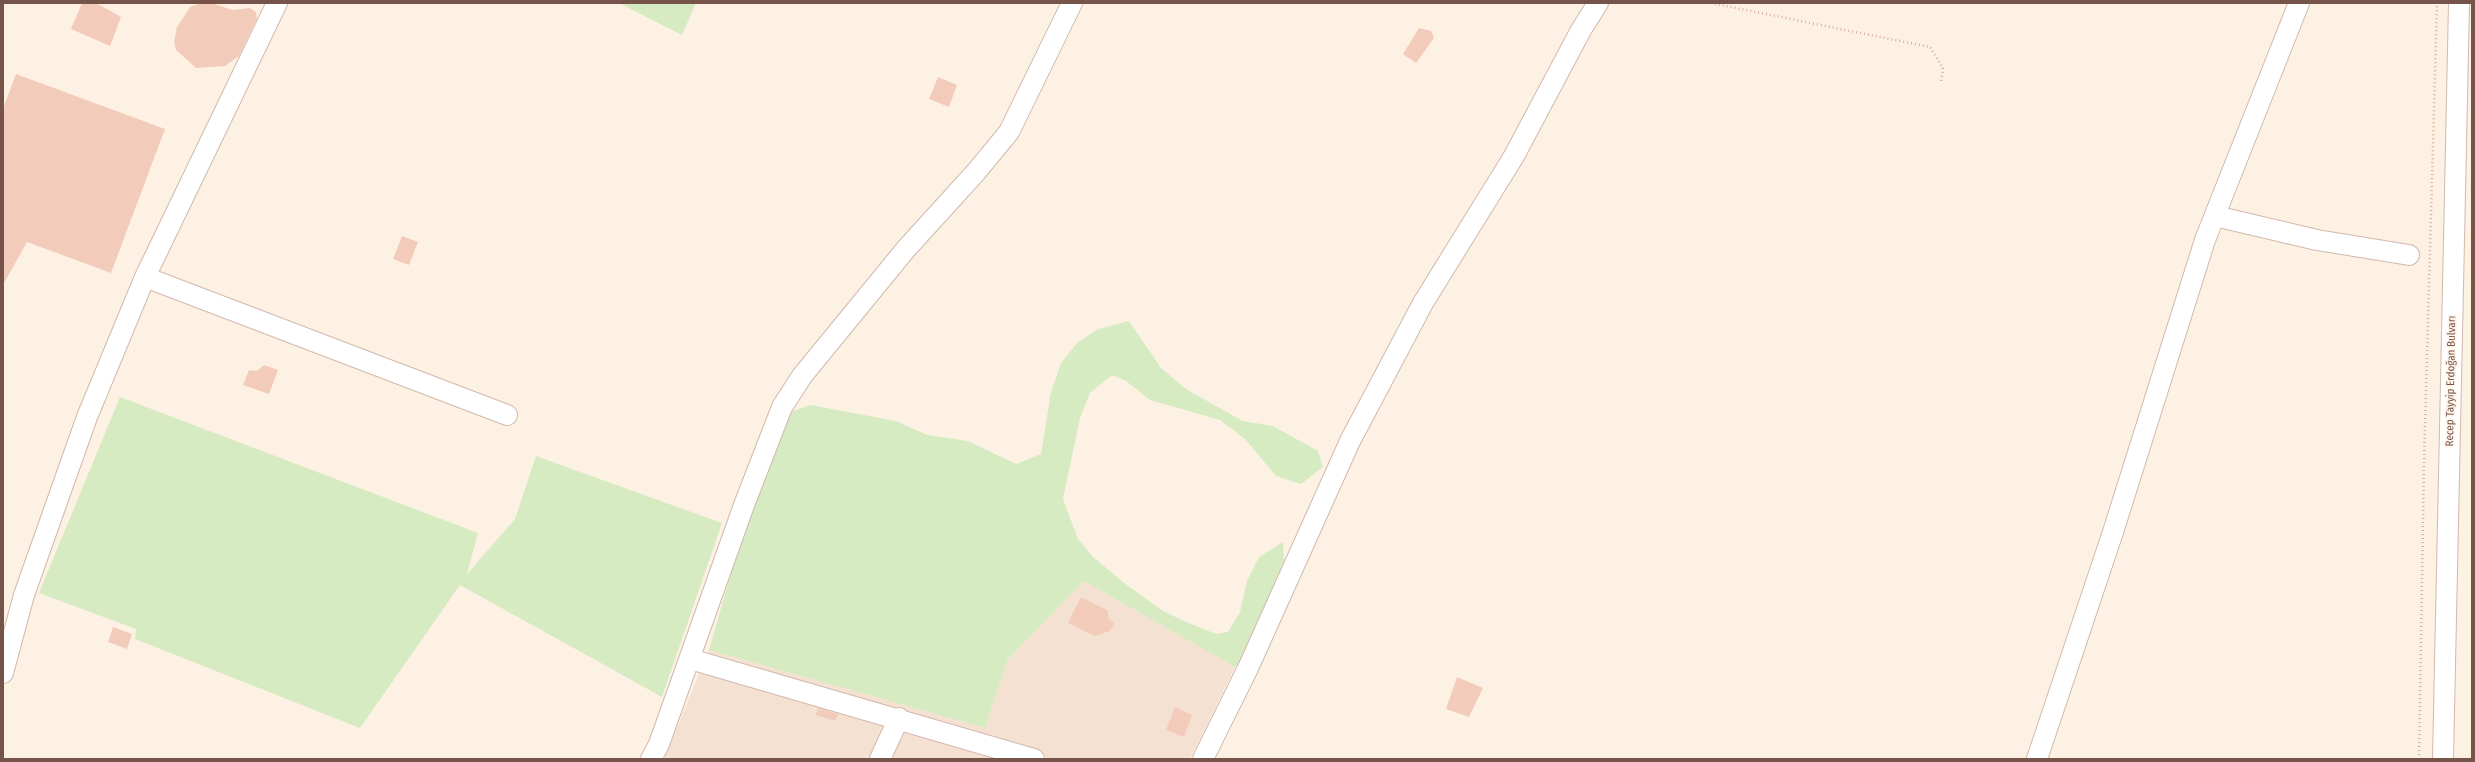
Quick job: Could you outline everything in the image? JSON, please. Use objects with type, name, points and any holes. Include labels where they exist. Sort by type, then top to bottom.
[{"type":"street","points":[[3,673],[24,595],[87,417],[146,277],[277,3]]},
{"type":"street","points":[[651,759],[659,744],[744,505],[782,407],[802,376],[1009,132],[1072,3]]},
{"type":"street","points":[[1203,759],[1249,666],[1350,441],[1423,303],[1514,156],[1581,30],[1598,3]]},
{"type":"street","points":[[2042,753],[2215,216],[2299,3]]},
{"type":"street","name":"Recep Tayyip Erdoğan Bulvarı","points":[[2442,759],[2460,3]]},
{"type":"street","points":[[2215,216],[2317,240],[2409,255]]},
{"type":"street","points":[[146,277],[507,415]]},
{"type":"street","points":[[690,659],[899,718],[1034,759]]},
{"type":"street","points":[[880,759],[899,718]]},
{"type":"path","points":[[1711,3],[1930,47],[1943,68],[1941,83]]},
{"type":"path","points":[[2419,759],[2424,462],[2437,3]]},
{"type":"shaded area","points":[[1084,581],[1235,667],[1190,759],[664,759],[709,650],[985,728],[1008,659]]},
{"type":"green space","points":[[619,3],[696,3],[682,35]]},
{"type":"green space","points":[[1129,321],[1161,368],[1186,389],[1243,421],[1273,426],[1318,451],[1323,467],[1301,484],[1276,476],[1245,439],[1220,420],[1150,400],[1126,381],[1112,375],[1090,393],[1080,418],[1063,499],[1078,539],[1093,557],[1124,583],[1163,611],[1184,621],[1216,634],[1228,632],[1240,612],[1247,581],[1259,557],[1283,542],[1284,561],[1248,651],[1235,667],[1084,581],[1008,659],[985,728],[709,650],[737,552],[783,423],[791,412],[810,405],[896,421],[927,435],[968,441],[1016,464],[1041,454],[1051,392],[1061,363],[1077,343],[1098,329]]},
{"type":"green space","points":[[120,397],[478,533],[467,574],[515,519],[536,456],[722,523],[662,697],[460,585],[360,728],[135,639],[136,629],[39,593]]},
{"type":"building","points":[[82,3],[96,3],[121,17],[110,46],[71,29]]},
{"type":"building","points":[[201,3],[211,3],[233,10],[250,8],[256,12],[257,18],[239,56],[225,66],[196,68],[176,50],[174,42],[177,27],[190,7]]},
{"type":"building","points":[[1419,28],[1431,31],[1434,38],[1416,63],[1403,54]]},
{"type":"building","points":[[16,74],[165,129],[111,273],[27,242],[3,285],[3,109]]},
{"type":"building","points":[[938,77],[957,85],[949,107],[929,99]]},
{"type":"building","points":[[402,236],[418,242],[409,265],[393,259]]},
{"type":"building","points":[[264,365],[278,370],[269,394],[243,385],[249,370],[257,371]]},
{"type":"building","points":[[1081,597],[1107,610],[1109,619],[1114,623],[1110,631],[1095,636],[1068,623]]},
{"type":"building","points":[[113,627],[132,634],[127,649],[108,642]]},
{"type":"building","points":[[1457,677],[1483,688],[1469,717],[1446,709]]},
{"type":"building","points":[[1175,707],[1192,715],[1184,737],[1166,730]]},
{"type":"building","points":[[818,708],[838,714],[835,721],[816,715]]}]
